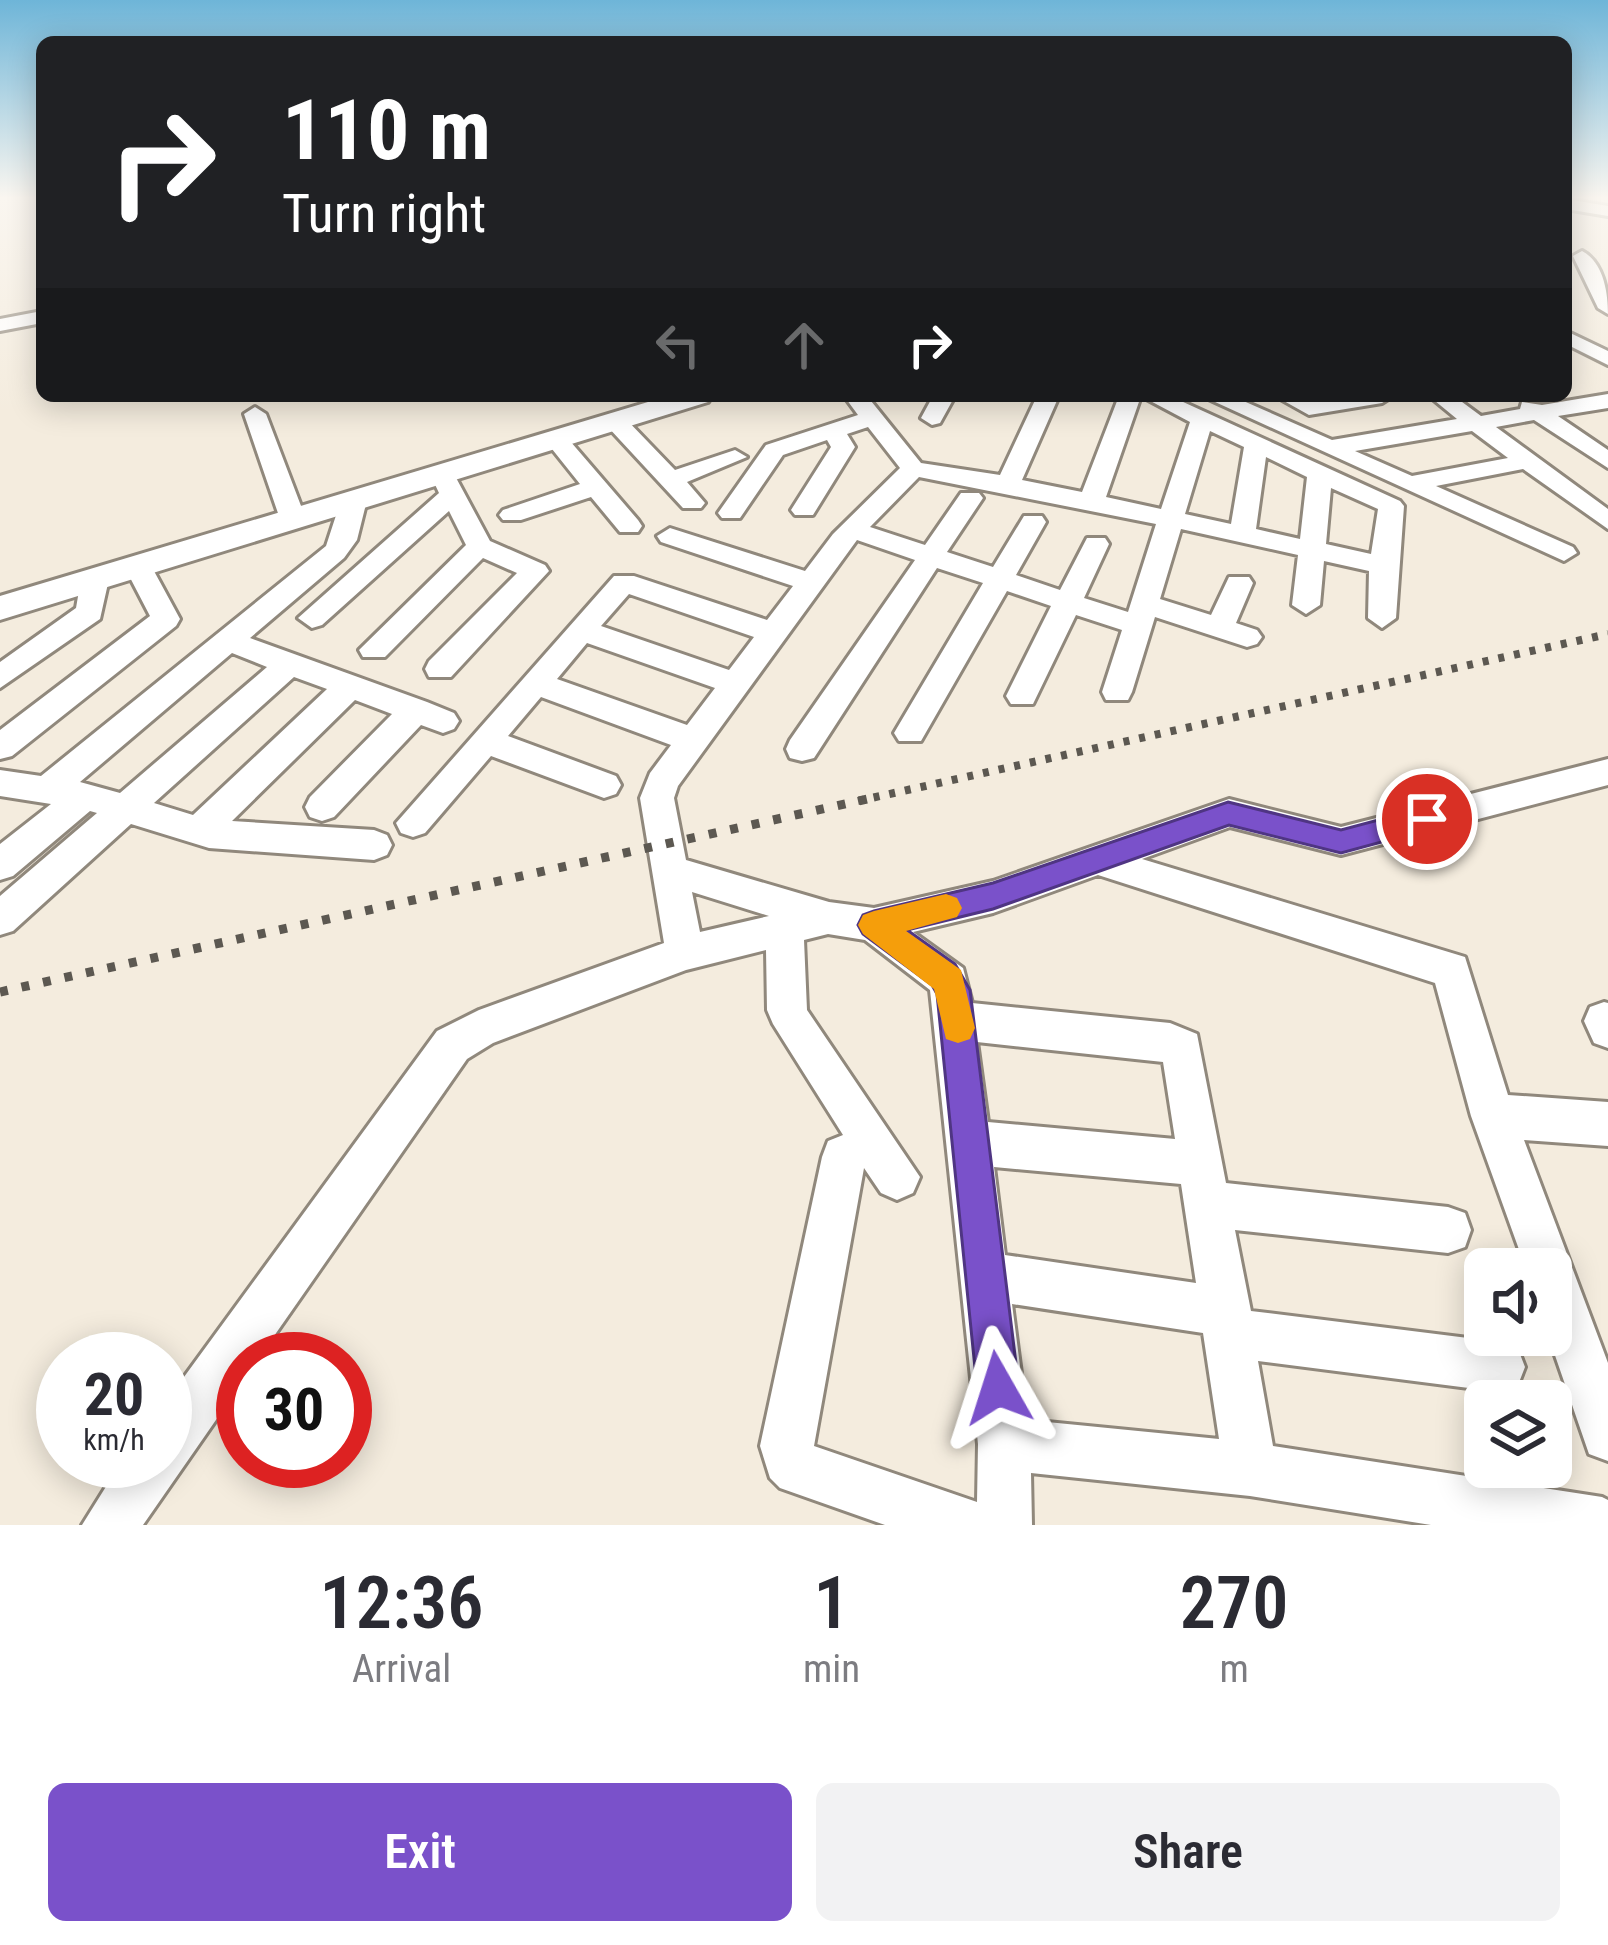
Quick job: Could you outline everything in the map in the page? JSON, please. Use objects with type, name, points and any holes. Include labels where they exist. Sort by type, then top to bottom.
[{"type":"main road","points":[[0,608],[354,500],[447,484],[556,439],[678,402]]},
{"type":"street","points":[[1589,269],[1608,308]]},
{"type":"street","points":[[0,325],[36,318]]},
{"type":"street","points":[[1572,339],[1607,359]]},
{"type":"street","points":[[1572,366],[1607,359]]},
{"type":"street","points":[[1572,385],[1605,404]]},
{"type":"street","points":[[1008,484],[1045,402]]},
{"type":"street","points":[[1090,503],[1128,402]]},
{"type":"street","points":[[1298,402],[1309,408],[1341,402]]},
{"type":"street","points":[[1448,402],[1608,521]]},
{"type":"street","points":[[1523,402],[1608,461]]},
{"type":"street","points":[[1324,460],[1474,423],[1605,404]]},
{"type":"street","points":[[731,512],[774,450],[833,430],[865,406],[913,469],[1008,484],[1383,565]]},
{"type":"street","points":[[1208,407],[1256,443],[1409,484],[1564,553]]},
{"type":"street","points":[[1208,407],[1324,460],[1391,506],[1382,618]]},
{"type":"street","points":[[1117,692],[1208,407]]},
{"type":"street","points":[[255,414],[293,519]]},
{"type":"street","points":[[616,421],[692,503]]},
{"type":"street","points":[[804,510],[843,447],[833,430]]},
{"type":"street","points":[[556,439],[628,526]]},
{"type":"street","points":[[1242,537],[1256,443]]},
{"type":"street","points":[[670,480],[735,458]]},
{"type":"street","points":[[1306,605],[1324,460]]},
{"type":"street","points":[[1409,484],[1529,461]]},
{"type":"street","points":[[685,952],[656,791],[811,582],[853,530],[913,469]]},
{"type":"street","points":[[312,618],[447,484],[480,546],[536,571],[440,669]]},
{"type":"street","points":[[512,515],[595,487]]},
{"type":"street","points":[[802,749],[970,498]]},
{"type":"street","points":[[49,789],[341,546],[354,500]]},
{"type":"street","points":[[910,733],[1033,522]]},
{"type":"street","points":[[853,530],[1068,603],[1234,633],[1239,584]]},
{"type":"street","points":[[670,536],[811,582]]},
{"type":"street","points":[[1022,695],[1096,544]]},
{"type":"street","points":[[374,650],[480,546]]},
{"type":"street","points":[[0,747],[166,619],[138,566]]},
{"type":"street","points":[[0,677],[90,612],[95,579]]},
{"type":"street","points":[[413,824],[625,582],[773,633]]},
{"type":"street","points":[[581,630],[735,683]]},
{"type":"street","points":[[226,640],[429,715],[322,807]]},
{"type":"street","points":[[0,919],[290,664]]},
{"type":"street","points":[[536,683],[693,740]]},
{"type":"street","points":[[199,831],[350,686]]},
{"type":"street","points":[[486,741],[604,785]]},
{"type":"street","points":[[670,870],[829,918],[874,925],[993,896],[1228,813],[1341,842],[1608,772]]},
{"type":"street","points":[[0,783],[85,796],[199,831],[374,845]]},
{"type":"street","points":[[0,865],[85,796]]},
{"type":"street","points":[[1101,861],[1451,970],[1493,1115],[1542,1248]]},
{"type":"street","points":[[192,1409],[452,1045],[479,1029],[685,952],[829,918]]},
{"type":"street","points":[[874,925],[950,981],[1004,1444],[1004,1525]]},
{"type":"street","points":[[784,928],[787,1010],[793,1024],[897,1177]]},
{"type":"street","points":[[957,1021],[1182,1048],[1250,1469]]},
{"type":"street","points":[[1493,1115],[1608,1124]]},
{"type":"street","points":[[970,1144],[1448,1230]]},
{"type":"street","points":[[844,1157],[787,1446],[789,1459],[799,1469],[966,1525]]},
{"type":"street","points":[[986,1276],[1500,1367]]},
{"type":"street","points":[[1572,1333],[1608,1435]]},
{"type":"street","points":[[1004,1444],[1250,1469],[1602,1525]]},
{"type":"street","points":[[110,1525],[136,1488]]},
{"type":"railway","points":[[858,801],[1608,634]]},
{"type":"railway","points":[[0,992],[872,798]]},
{"type":"slow traffic","points":[[946,908],[874,925],[950,981],[958,1028]]},
{"type":"route","points":[[998,1388],[953,990],[943,974],[874,925],[993,896],[1228,813],[1341,842],[1427,819]]}]
